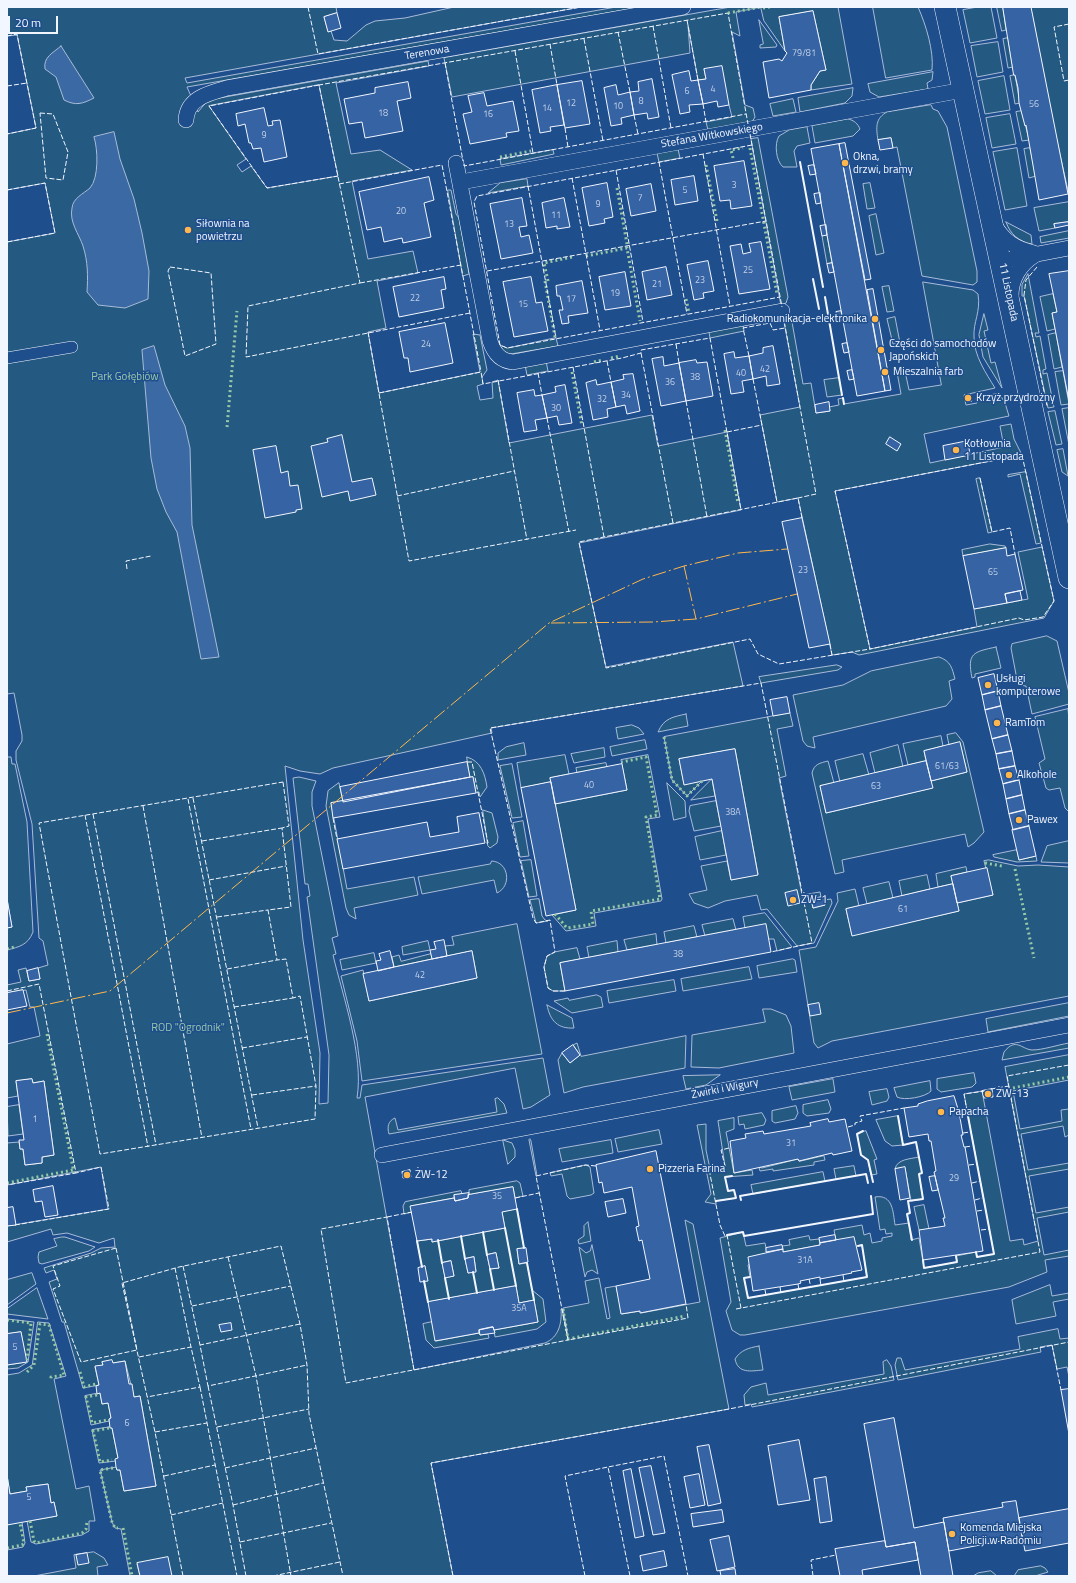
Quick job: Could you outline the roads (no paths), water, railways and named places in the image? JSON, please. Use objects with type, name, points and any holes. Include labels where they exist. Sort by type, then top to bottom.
[{"type":"main road","name":"11 Listopada","points":[[945,7],[1069,578]]},
{"type":"street","name":"Terenowa","points":[[186,120],[186,112],[197,99],[227,88],[683,7]]},
{"type":"street","name":"Stefana Witkowskiego","points":[[461,182],[963,90]]},
{"type":"street","points":[[456,163],[461,182],[490,341],[496,354],[507,362],[782,311]]},
{"type":"street","points":[[991,218],[1001,234],[1014,247],[1037,254]]},
{"type":"street","points":[[1001,261],[1069,248]]},
{"type":"street","points":[[1010,303],[1014,279],[1018,270],[1030,258],[1037,254]]},
{"type":"street","points":[[7,358],[72,347]]},
{"type":"street","name":"Żwirki i Wigury","points":[[382,1155],[1069,1024]]},
{"type":"place","name":"Okna, drzwi, bramy","points":[[845,163]]},
{"type":"place","name":"Siłownia na powietrzu","points":[[188,230]]},
{"type":"place","name":"Radiokomunikacja-elektronika","points":[[875,319]]},
{"type":"place","name":"Części do samochodów Japońskich","points":[[881,350]]},
{"type":"place","name":"Mieszalnia farb","points":[[885,372]]},
{"type":"place","name":"Krzyż przydrożny","points":[[968,398]]},
{"type":"place","name":"Kotłownia 11 Listopada","points":[[956,450]]},
{"type":"place","name":"Usługi komputerowe","points":[[988,685]]},
{"type":"place","name":"RamTom","points":[[997,723]]},
{"type":"place","name":"Alkohole","points":[[1009,775]]},
{"type":"place","name":"Pawex","points":[[1019,820]]},
{"type":"place","name":"ŻW-1","points":[[793,900]]},
{"type":"place","name":"ŻW-13","points":[[988,1094]]},
{"type":"place","name":"Papacha","points":[[941,1112]]},
{"type":"place","name":"Pizzeria Farina","points":[[650,1169]]},
{"type":"place","name":"ŻW-12","points":[[407,1175]]},
{"type":"place","name":"Komenda Miejska Policji w Radomiu","points":[[952,1534]]},
{"type":"park label","name":"Park Gołębiów","points":[[125,377]]},
{"type":"park label","name":"ROD \"Ogrodnik\"","points":[[188,1028]]}]
